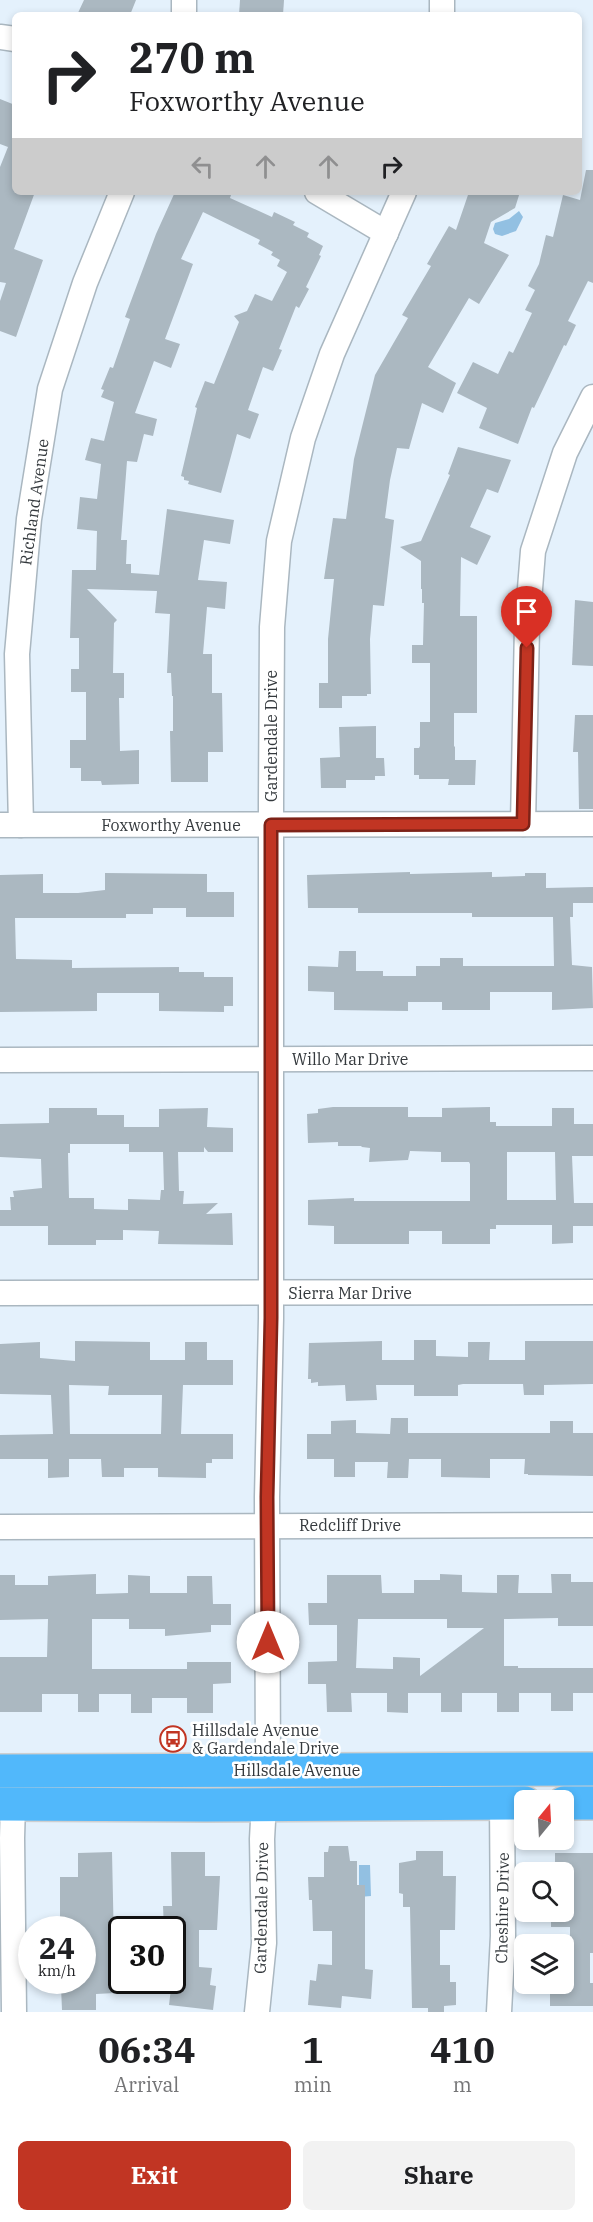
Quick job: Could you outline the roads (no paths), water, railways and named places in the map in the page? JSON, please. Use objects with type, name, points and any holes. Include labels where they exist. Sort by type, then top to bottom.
[{"type":"highway","name":"Hillsdale Avenue","points":[[0,1771],[593,1769]]},
{"type":"highway","points":[[205,1805],[219,1786],[249,1786],[262,1779],[268,1771]]},
{"type":"highway","points":[[264,1803],[269,1795],[283,1786],[309,1786],[321,1771]]},
{"type":"highway","name":"Hillsdale Avenue","points":[[7,1804],[513,1803]]},
{"type":"highway","points":[[574,1803],[593,1803]]},
{"type":"street","name":"Richland Avenue","points":[[11,825],[17,654],[31,507],[50,389],[85,283],[121,195]]},
{"type":"street","points":[[322,195],[386,233]]},
{"type":"street","name":"Gardendale Drive","points":[[268,1771],[267,1526],[271,1293],[272,627],[279,541],[303,438],[332,354],[403,195]]},
{"type":"street","points":[[523,824],[527,626],[533,550],[565,453],[593,397]]},
{"type":"street","name":"Foxworthy Avenue","points":[[11,825],[593,825]]},
{"type":"street","name":"Willo Mar Drive","points":[[0,1060],[593,1059]]},
{"type":"street","name":"Sierra Mar Drive","points":[[0,1293],[593,1292]]},
{"type":"street","name":"Redcliff Drive","points":[[0,1527],[593,1525]]},
{"type":"street","name":"Gardendale Drive","points":[[257,2012],[264,1943],[262,1839],[264,1803]]},
{"type":"street","name":"Cheshire Drive","points":[[499,2012],[513,1803]]},
{"type":"street","points":[[7,1804],[12,1838],[14,2012]]},
{"type":"water","points":[[519,211],[523,217],[516,231],[502,236],[495,234],[493,229],[495,223],[509,219]]},
{"type":"water","points":[[359,1865],[370,1865],[371,1896],[359,1897]]},
{"type":"place","name":"Hillsdale Avenue & Gardendale Drive","points":[[173,1739]]}]
